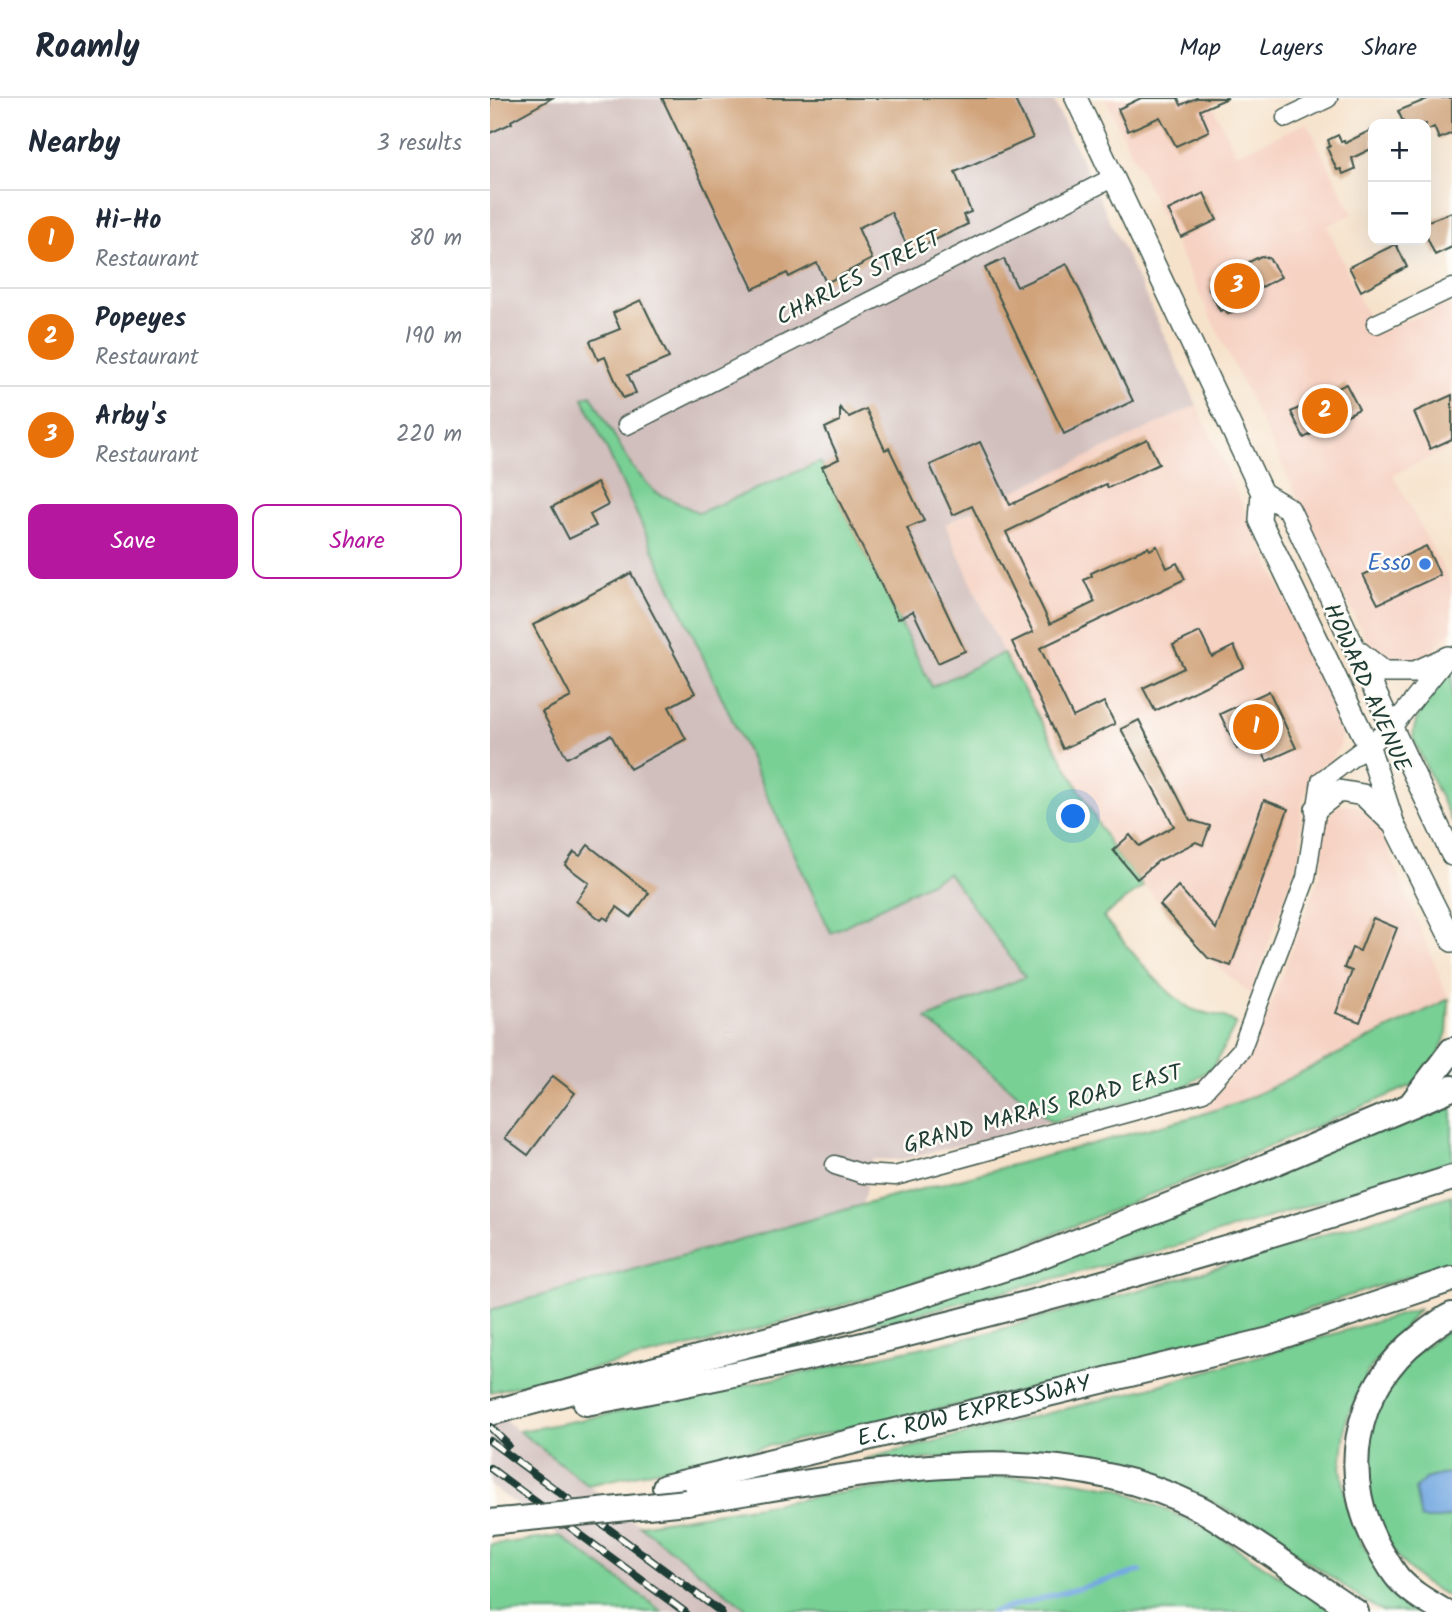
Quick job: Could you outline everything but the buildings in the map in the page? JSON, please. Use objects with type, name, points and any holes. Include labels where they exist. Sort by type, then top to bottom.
[{"type":"highway","points":[[1411,1104],[1452,1051]]},
{"type":"highway","points":[[556,1403],[848,1318],[1025,1262],[1231,1181],[1452,1088]]},
{"type":"highway","points":[[490,1415],[556,1403],[659,1390],[972,1318],[1266,1238],[1452,1178]]},
{"type":"highway","name":"E.C. ROW EXPRESSWAY","points":[[490,1522],[665,1487],[1270,1340],[1452,1279]]},
{"type":"highway","points":[[1445,1612],[1421,1599],[1397,1577],[1372,1537],[1360,1505],[1356,1449],[1361,1424],[1385,1370],[1406,1347],[1452,1315]]},
{"type":"highway","points":[[490,1522],[687,1502],[928,1468],[1011,1463],[1081,1470],[1138,1484],[1198,1507],[1278,1557],[1356,1612]]},
{"type":"main road","name":"HOWARD AVENUE","points":[[1076,98],[1262,493],[1260,520],[1368,747],[1395,825],[1452,941]]},
{"type":"main road","name":"HOWARD AVENUE","points":[[1262,493],[1289,509],[1452,855]]},
{"type":"main road","points":[[1356,649],[1384,672],[1415,672],[1450,654]]},
{"type":"main road","points":[[1316,809],[1339,791],[1363,795],[1395,825]]},
{"type":"street","points":[[1286,118],[1328,98]]},
{"type":"street","name":"CHARLES STREET","points":[[627,425],[1114,177]]},
{"type":"street","points":[[1376,324],[1452,288]]},
{"type":"street","name":"GRAND MARAIS ROAD EAST","points":[[835,1165],[863,1174],[895,1176],[1203,1092],[1241,1050],[1306,878],[1321,781],[1392,727],[1450,654]]},
{"type":"shaded area","points":[[490,98],[1052,98],[1197,405],[945,524],[1003,653],[933,688],[820,462],[699,513],[655,492],[632,467],[591,396],[584,398],[830,932],[948,873],[1025,977],[927,1020],[1052,1122],[899,1160],[873,1159],[862,1205],[490,1310]]},
{"type":"shaded area","points":[[1105,98],[1209,98],[1236,154],[1307,123],[1353,214],[1327,226],[1375,333],[1448,304],[1452,313],[1452,447],[1393,475],[1452,585],[1452,631],[1424,662],[1392,667],[1369,646]]},
{"type":"shaded area","points":[[1197,405],[1343,725],[1339,748],[1330,761],[1319,767],[1312,777],[1302,803],[1302,848],[1251,994],[1208,958],[1113,850],[1003,653],[944,524]]},
{"type":"shaded area","points":[[1339,805],[1359,807],[1377,823],[1449,999],[1247,1099],[1200,1115],[1254,1048],[1321,873],[1326,818]]},
{"type":"shaded area","points":[[490,1409],[751,1612],[663,1612],[490,1485]]},
{"type":"green space","points":[[591,395],[632,467],[655,492],[699,513],[820,462],[932,687],[1003,653],[1113,850],[1143,886],[1103,917],[1173,996],[1191,1009],[1225,1017],[1236,1024],[1214,1066],[1183,1088],[1052,1122],[926,1019],[1025,977],[948,873],[831,933],[583,398]]},
{"type":"green space","points":[[1452,671],[1452,822],[1413,739],[1421,710]]},
{"type":"green space","points":[[1449,999],[1447,1032],[1438,1057],[1413,1085],[1256,1152],[1034,1242],[871,1297],[714,1341],[490,1392],[490,1310],[862,1205],[1200,1115],[1247,1099]]},
{"type":"green space","points":[[1430,1106],[1433,1115],[1452,1107],[1452,1161],[1153,1253],[890,1321],[861,1324]]},
{"type":"green space","points":[[1452,1195],[1452,1262],[1260,1325],[1042,1387],[588,1485],[519,1431],[980,1335],[1206,1271]]},
{"type":"green space","points":[[1419,1309],[1368,1371],[1346,1421],[1341,1468],[1347,1506],[1362,1544],[1389,1583],[1427,1612],[1380,1610],[1270,1536],[1215,1503],[1154,1477],[1113,1465],[1034,1455],[953,1457],[867,1465],[865,1459],[1149,1388]]},
{"type":"green space","points":[[1452,1327],[1452,1472],[1425,1479],[1441,1519],[1452,1516],[1452,1598],[1419,1579],[1399,1559],[1384,1536],[1368,1485],[1366,1458],[1378,1405],[1391,1380],[1411,1358]]},
{"type":"green space","points":[[1052,1477],[1117,1488],[1206,1528],[1334,1612],[751,1612],[639,1525],[853,1491],[976,1478]]},
{"type":"green space","points":[[560,1536],[663,1612],[490,1612],[490,1545]]},
{"type":"water","points":[[1452,1472],[1452,1516],[1421,1519],[1415,1489],[1425,1479]]},
{"type":"waterway","points":[[992,1612],[1141,1571]]},
{"type":"railway","points":[[490,1427],[508,1445]]},
{"type":"railway","points":[[490,1441],[721,1612]]},
{"type":"railway","points":[[490,1468],[685,1612]]},
{"type":"place","name":"Arby's","points":[[1237,286]]},
{"type":"place","name":"Popeyes","points":[[1325,411]]},
{"type":"place","name":"Esso","points":[[1425,564]]},
{"type":"place","name":"Hi-Ho","points":[[1256,727]]}]
